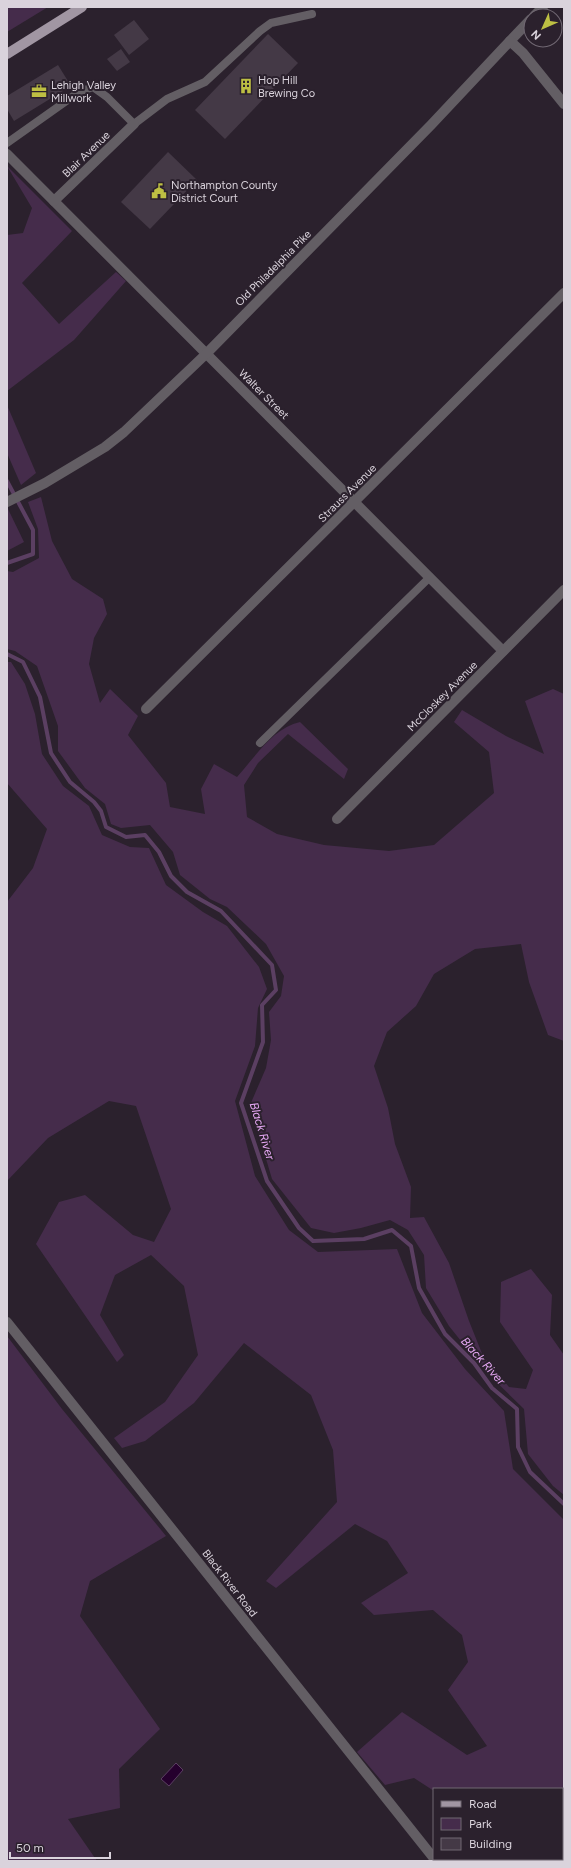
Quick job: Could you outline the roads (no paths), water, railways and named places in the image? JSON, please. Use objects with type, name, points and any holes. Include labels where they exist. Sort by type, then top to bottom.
[{"type":"main road","points":[[7,54],[82,7]]},
{"type":"street","name":"Old Philadelphia Pike","points":[[7,502],[105,447],[130,427],[206,354],[431,125],[523,27]]},
{"type":"street","points":[[510,41],[523,53],[564,104]]},
{"type":"street","name":"Blair Avenue","points":[[54,201],[134,124]]},
{"type":"street","name":"Walter Street","points":[[7,154],[503,651]]},
{"type":"street","name":"Strauss Avenue","points":[[146,709],[564,293]]},
{"type":"street","name":"McCloskey Avenue","points":[[337,819],[564,590]]},
{"type":"street","name":"Black River Road","points":[[7,1322],[433,1857]]},
{"type":"lane","points":[[7,143],[79,92],[93,87],[107,97],[134,124],[166,99],[205,82],[260,31],[271,23],[312,14]]},
{"type":"lane","points":[[260,743],[430,577]]},
{"type":"waterway","name":"Black River","points":[[7,481],[33,530],[33,554],[7,563]]},
{"type":"waterway","name":"Black River","points":[[7,654],[23,662],[40,697],[51,753],[70,782],[94,802],[101,811],[106,827],[126,837],[145,835],[159,852],[171,876],[187,892],[221,911],[272,965],[276,990],[262,1005],[263,1042],[241,1103],[267,1181],[299,1228],[313,1241],[364,1239],[392,1230],[411,1246],[419,1288],[445,1334],[474,1363],[492,1388],[517,1409],[518,1447],[530,1472],[564,1504]]},
{"type":"place","name":"Hop Hill Brewing Co","points":[[246,86]]},
{"type":"place","name":"Lehigh Valley Millwork","points":[[39,91]]},
{"type":"place","name":"Northampton County District Court","points":[[159,191]]}]
